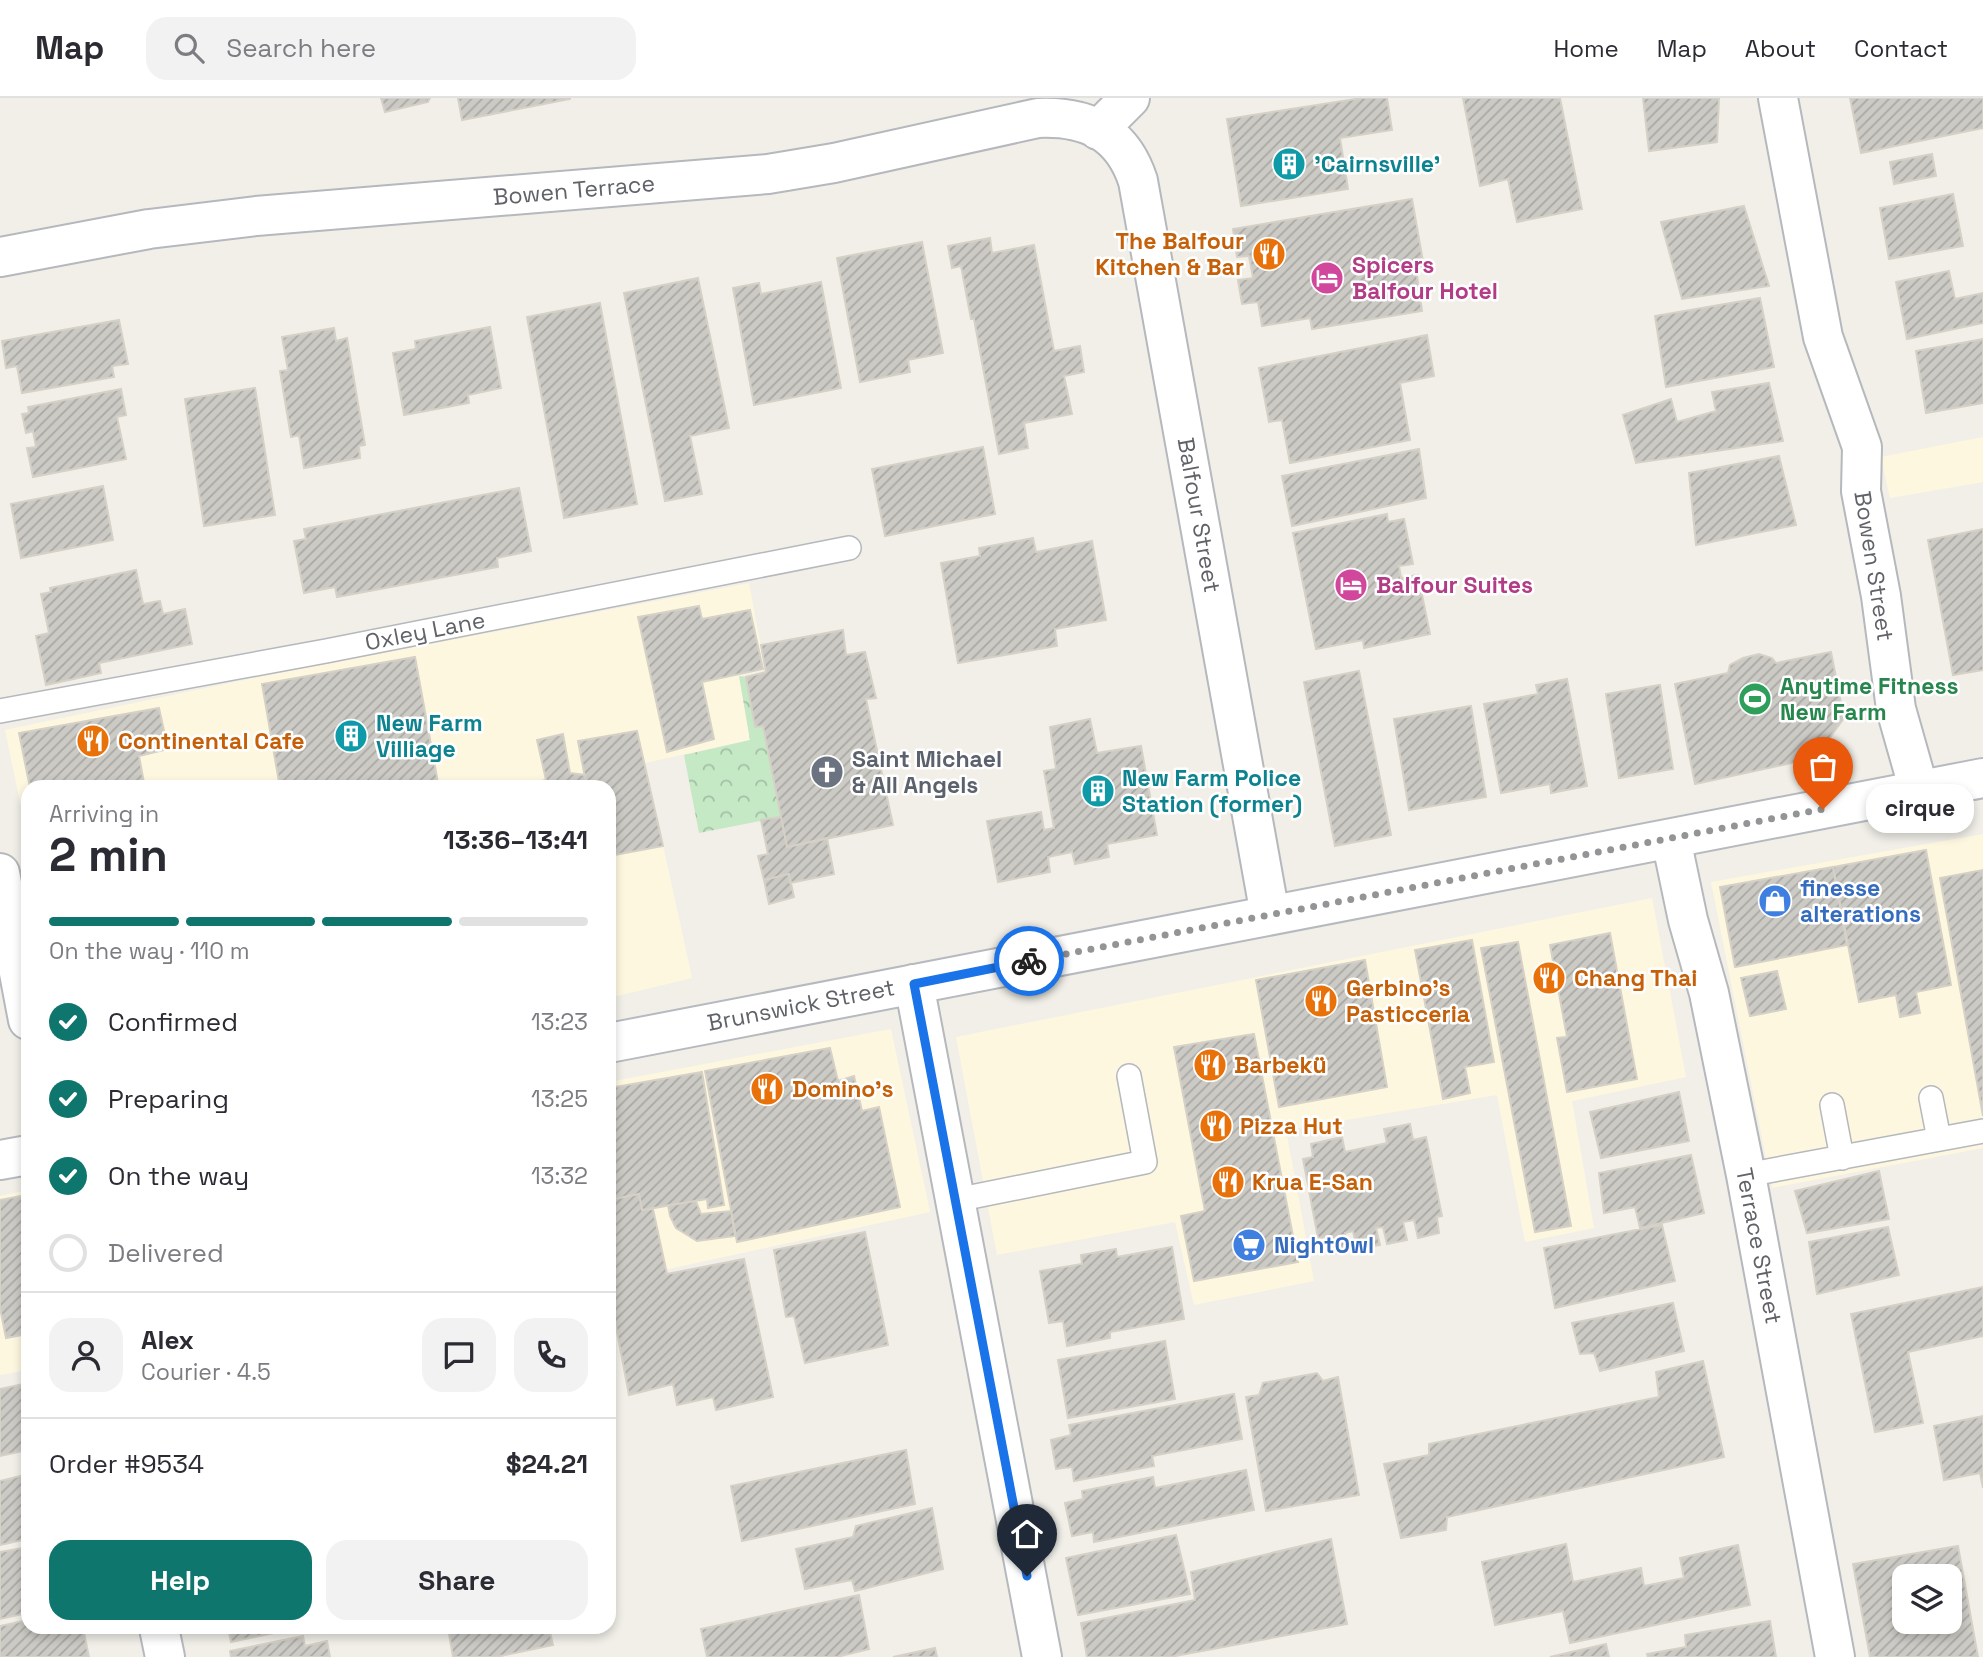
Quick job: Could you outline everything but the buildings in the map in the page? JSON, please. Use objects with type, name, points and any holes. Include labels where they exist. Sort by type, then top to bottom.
[{"type":"street","points":[[1098,130],[1130,98]]},
{"type":"street","name":"Bowen Street","points":[[1778,98],[1823,337],[1862,447],[1861,491],[1881,596],[1896,709],[1919,790]]},
{"type":"street","name":"Bowen Terrace","points":[[0,257],[149,229],[256,215],[768,174],[835,163],[1038,118],[1067,118],[1098,130]]},
{"type":"street","name":"Balfour Street","points":[[1098,130],[1119,145],[1128,156],[1138,181],[1270,915]]},
{"type":"street","name":"Brunswick Street","points":[[616,1041],[1983,778]]},
{"type":"street","name":"Terrace Street","points":[[1671,839],[1688,920],[1709,993],[1746,1175],[1835,1657]]},
{"type":"street","points":[[0,873],[21,983]]},
{"type":"street","points":[[914,984],[1042,1657]]},
{"type":"street","points":[[0,1160],[21,1156]]},
{"type":"street","points":[[160,1634],[165,1657]]},
{"type":"lane","name":"Oxley Lane","points":[[0,711],[326,651],[849,548]]},
{"type":"lane","points":[[956,1200],[1145,1162],[1129,1076]]},
{"type":"lane","points":[[1931,1098],[1939,1139]]},
{"type":"lane","points":[[1832,1105],[1842,1158]]},
{"type":"lane","points":[[1746,1175],[1983,1131]]},
{"type":"shaded area","points":[[1983,437],[1983,482],[1890,498],[1881,457]]},
{"type":"shaded area","points":[[749,583],[765,670],[739,676],[750,740],[645,763],[692,978],[616,996],[616,780],[21,780],[21,807],[5,730],[258,677]]},
{"type":"shaded area","points":[[1983,834],[1983,1148],[1772,1188],[1711,882]]},
{"type":"shaded area","points":[[1652,898],[1686,1077],[1572,1101],[1594,1228],[1525,1242],[1497,1095],[1286,1130],[1314,1281],[1194,1305],[1175,1222],[997,1255],[956,1037]]},
{"type":"shaded area","points":[[891,1029],[930,1212],[616,1280],[616,1081]]},
{"type":"shaded area","points":[[21,1192],[21,1371],[0,1375],[0,1196]]},
{"type":"green space","points":[[739,676],[746,677],[755,726],[763,726],[781,817],[699,833],[684,755],[750,740]]},
{"type":"way so far","points":[[1029,961],[1823,809]]},
{"type":"place","name":"'Cairnsville'","points":[[1289,164]]},
{"type":"place","name":"The Balfour Kitchen & Bar","points":[[1269,254]]},
{"type":"place","name":"Spicers Balfour Hotel","points":[[1327,278]]},
{"type":"place","name":"Balfour Suites","points":[[1351,585]]},
{"type":"place","name":"Anytime Fitness New Farm","points":[[1755,699]]},
{"type":"place","name":"New Farm Villiage","points":[[351,736]]},
{"type":"place","name":"Continental Cafe","points":[[93,741]]},
{"type":"place","name":"Saint Michael & All Angels","points":[[827,772]]},
{"type":"place","name":"New Farm Police Station (former)","points":[[1098,791]]},
{"type":"place","name":"cirque","points":[[1823,809]]},
{"type":"place","name":"finesse alterations","points":[[1775,901]]},
{"type":"place","name":"Chang Thai","points":[[1549,978]]},
{"type":"place","name":"Gerbino's Pasticceria","points":[[1321,1001]]},
{"type":"place","name":"Barbekü","points":[[1210,1065]]},
{"type":"place","name":"Domino's","points":[[767,1089]]},
{"type":"place","name":"Pizza Hut","points":[[1216,1126]]},
{"type":"place","name":"Krua E-San","points":[[1228,1182]]},
{"type":"place","name":"NightOwl","points":[[1249,1245]]},
{"type":"route","points":[[1027,1576],[914,984],[1029,961]]}]
